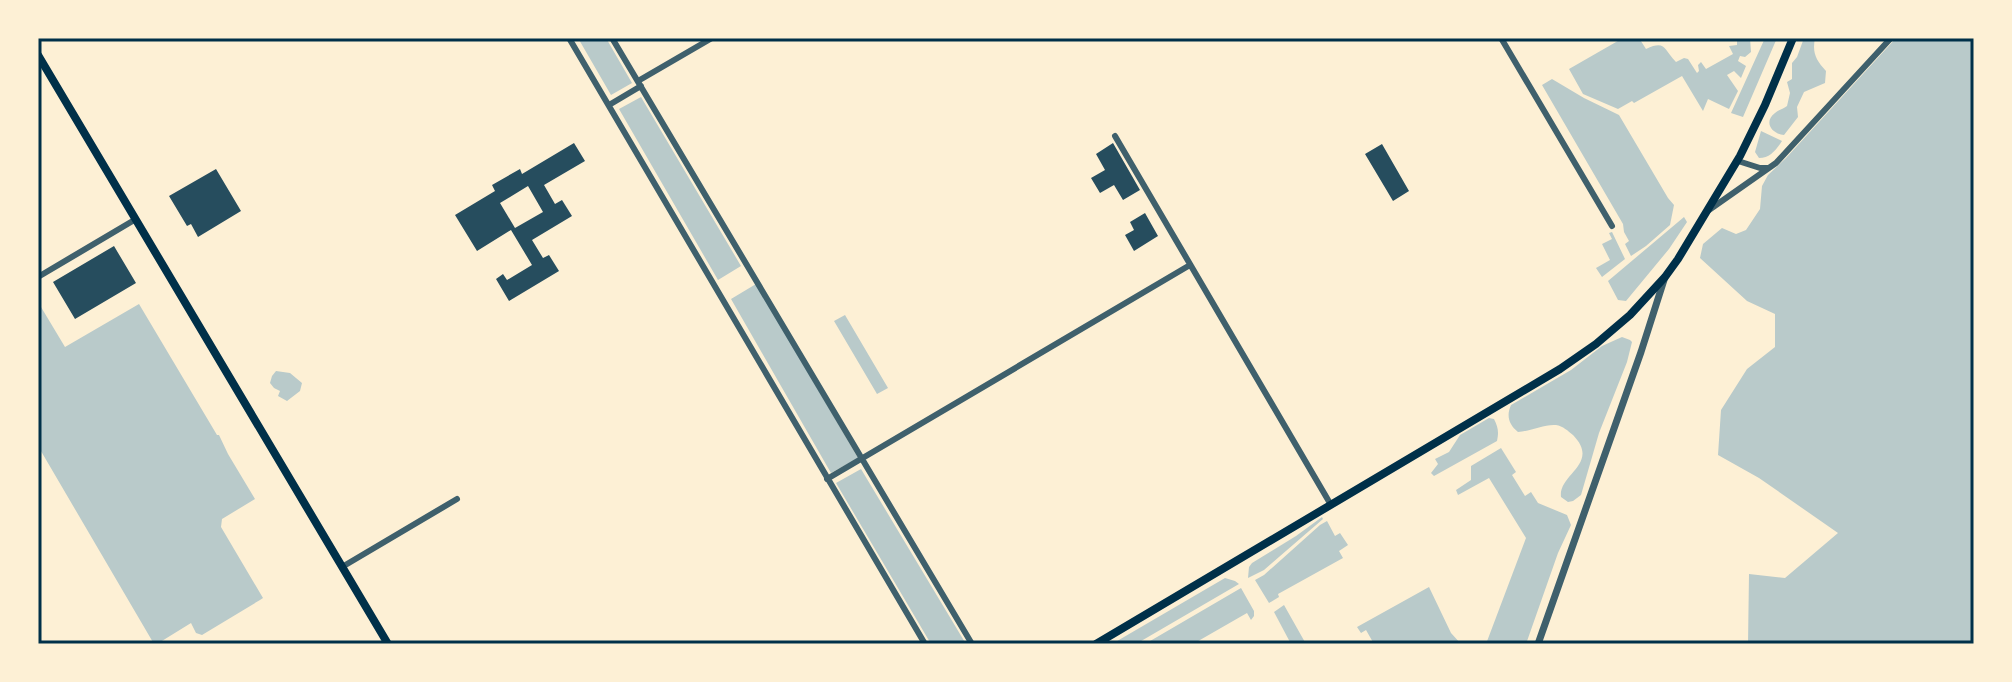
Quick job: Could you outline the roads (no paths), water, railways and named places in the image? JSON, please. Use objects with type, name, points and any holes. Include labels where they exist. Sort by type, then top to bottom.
[{"type":"main road","points":[[1096,644],[1560,369],[1630,315],[1665,277],[1738,161],[1793,38]]},
{"type":"main road","points":[[38,55],[388,644]]},
{"type":"street","points":[[569,38],[925,644]]},
{"type":"street","points":[[612,38],[972,644]]},
{"type":"street","points":[[609,105],[712,38]]},
{"type":"street","points":[[1501,38],[1612,226]]},
{"type":"street","points":[[1708,211],[1776,163],[1891,38]]},
{"type":"street","points":[[1115,136],[1331,505]]},
{"type":"street","points":[[1738,161],[1768,168]]},
{"type":"street","points":[[38,277],[136,219]]},
{"type":"street","points":[[827,479],[1190,265]]},
{"type":"street","points":[[1538,644],[1665,277]]},
{"type":"street","points":[[342,567],[457,499]]}]
